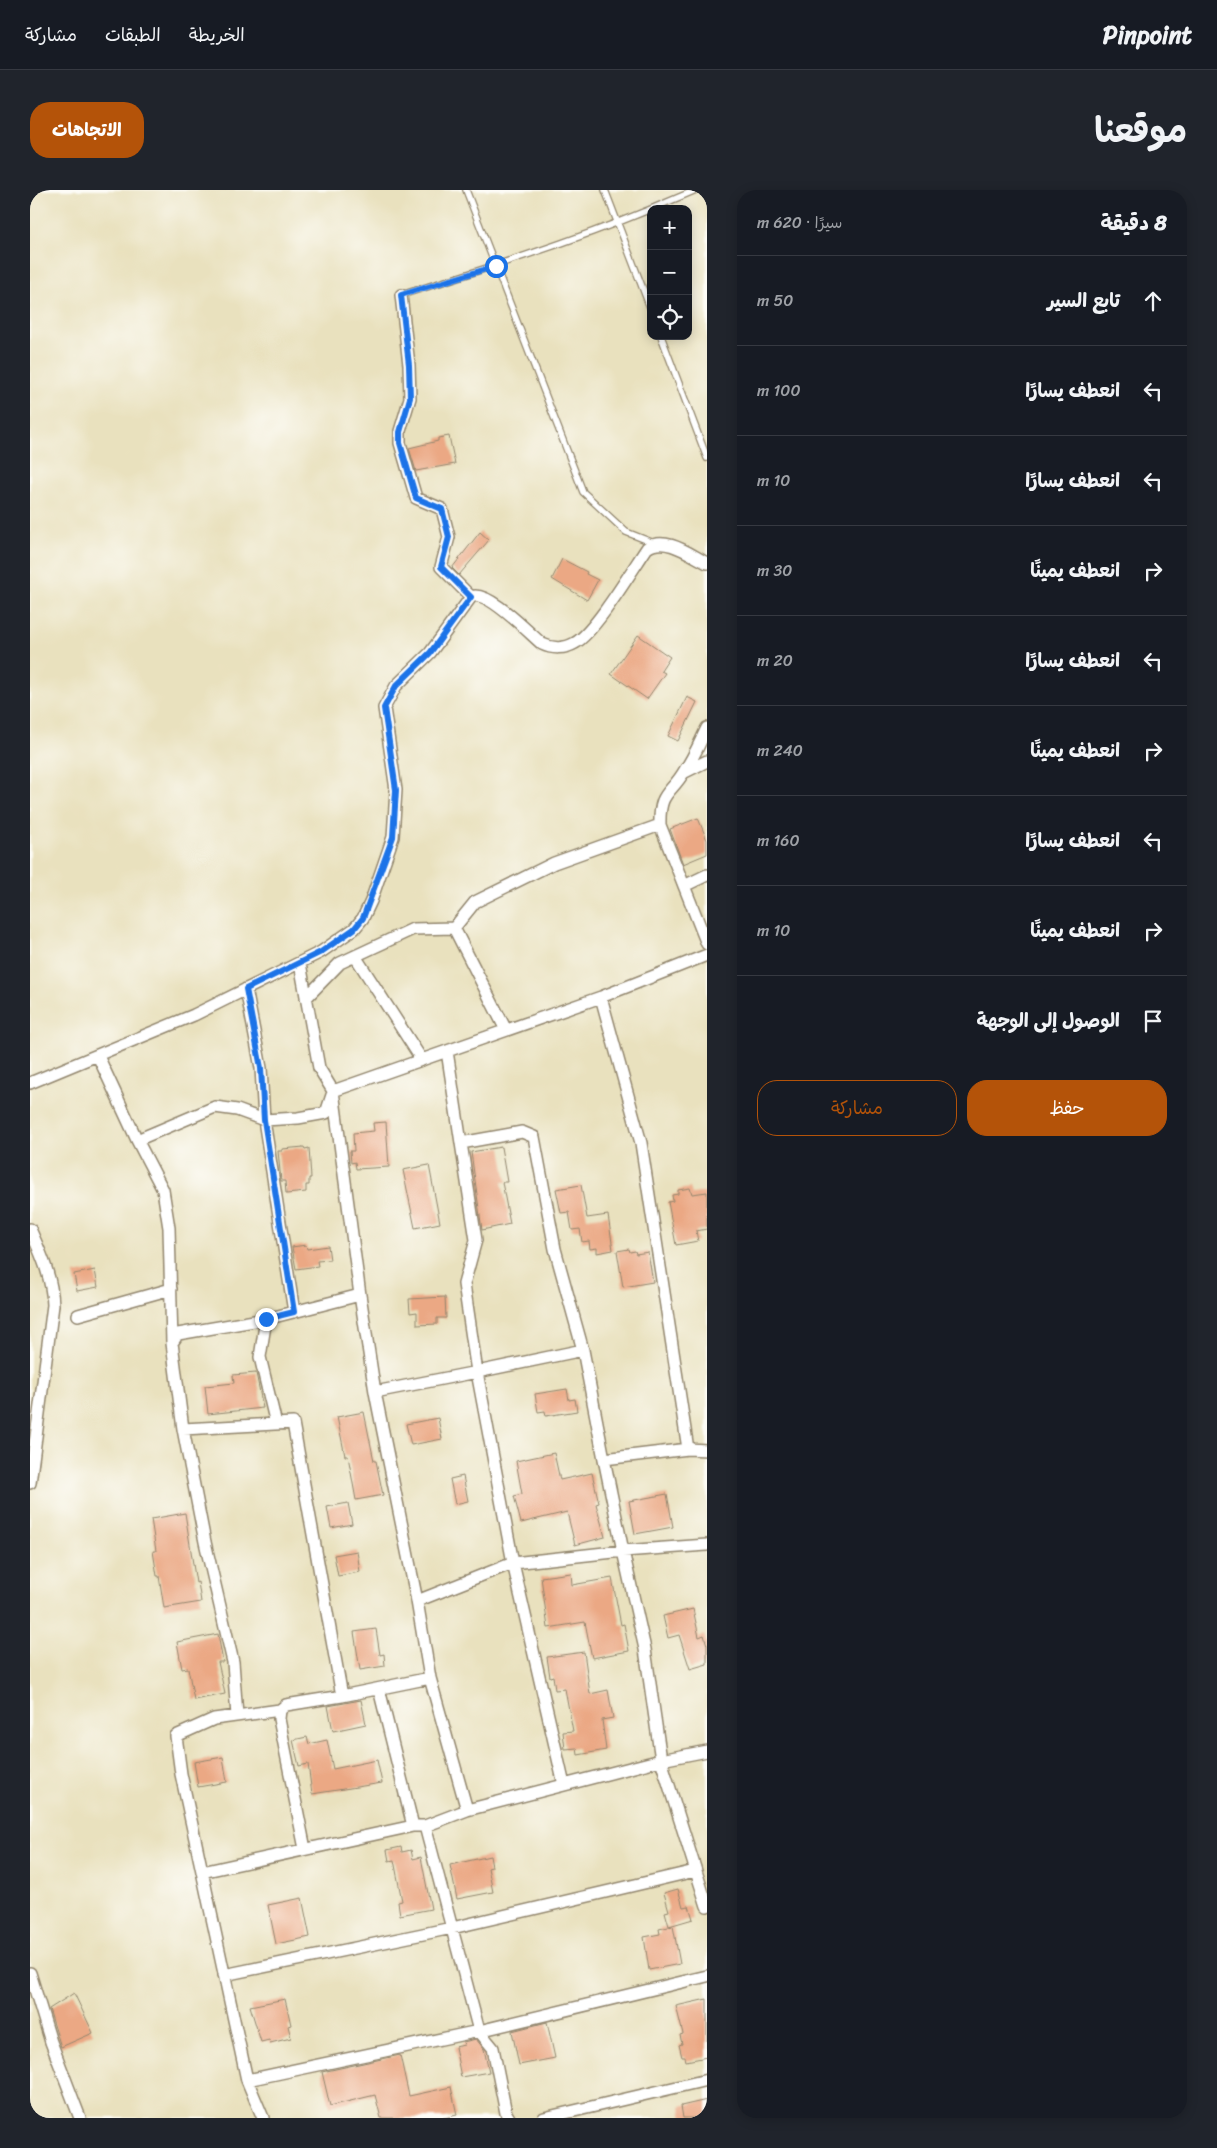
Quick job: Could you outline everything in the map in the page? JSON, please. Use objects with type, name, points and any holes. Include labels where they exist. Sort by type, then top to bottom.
[{"type":"street","points":[[401,295],[409,365],[410,398],[400,432],[400,443],[416,498],[442,509],[449,537],[441,567],[471,597]]},
{"type":"street","points":[[30,1083],[194,1015],[300,963],[348,934],[363,918],[393,837],[396,790],[384,708],[396,686],[430,653],[471,597],[478,595],[490,599],[547,647],[566,647],[583,638],[605,610],[647,548],[656,544],[672,545],[707,563]]},
{"type":"street","points":[[707,728],[685,772],[662,799],[660,812],[660,825],[707,944]]},
{"type":"street","points":[[685,772],[707,761]]},
{"type":"street","points":[[306,998],[340,963],[413,929],[454,928],[475,902],[554,863],[660,825]]},
{"type":"street","points":[[684,886],[707,875]]},
{"type":"street","points":[[454,928],[506,1030]]},
{"type":"street","points":[[333,1091],[601,997],[707,955]]},
{"type":"street","points":[[355,956],[422,1060]]},
{"type":"street","points":[[300,963],[318,1068],[333,1091],[375,1392],[417,1601],[430,1678],[467,1810]]},
{"type":"street","points":[[246,989],[261,1068],[264,1120],[294,1312]]},
{"type":"street","points":[[601,997],[640,1143],[688,1449]]},
{"type":"street","points":[[447,1051],[476,1240],[464,1284],[478,1372],[513,1563],[564,1785]]},
{"type":"street","points":[[98,1056],[137,1140],[163,1190],[169,1228],[172,1342],[183,1429],[205,1542],[233,1662],[237,1716]]},
{"type":"street","points":[[137,1140],[215,1107],[237,1110],[264,1120],[298,1118],[326,1113],[333,1091]]},
{"type":"street","points":[[461,1143],[522,1132],[534,1137],[555,1249],[583,1350],[623,1551],[645,1649],[661,1760],[707,1906]]},
{"type":"street","points":[[30,1229],[47,1266],[52,1288],[53,1305],[30,1484]]},
{"type":"street","points":[[78,1315],[171,1289]]},
{"type":"street","points":[[172,1342],[178,1334],[266,1319],[360,1295]]},
{"type":"street","points":[[266,1319],[260,1357],[276,1424]]},
{"type":"street","points":[[375,1392],[583,1350]]},
{"type":"street","points":[[183,1429],[293,1423],[342,1696]]},
{"type":"street","points":[[604,1459],[688,1449],[707,1450]]},
{"type":"street","points":[[417,1601],[513,1563],[623,1551],[707,1545]]},
{"type":"street","points":[[263,2118],[247,2080],[180,1774],[176,1736],[214,1719],[280,1710],[286,1705],[430,1678]]},
{"type":"street","points":[[378,1689],[412,1826]]},
{"type":"street","points":[[280,1710],[279,1719],[305,1849]]},
{"type":"street","points":[[202,1872],[412,1826],[425,1826],[467,1810],[661,1760],[707,1751]]},
{"type":"street","points":[[425,1826],[479,2031],[493,2048],[506,2113],[509,2118]]},
{"type":"street","points":[[224,1976],[452,1928],[695,1871]]},
{"type":"street","points":[[30,1973],[51,2042],[80,2118]]},
{"type":"street","points":[[247,2080],[479,2031],[707,1976]]},
{"type":"street","points":[[544,2118],[707,2080]]},
{"type":"lane","points":[[466,190],[583,492],[626,532],[656,544]]},
{"type":"lane","points":[[605,190],[647,299]]},
{"type":"lane","points":[[660,205],[696,190]]},
{"type":"lane","points":[[401,295],[496,266],[618,223],[647,211]]},
{"type":"lane","points":[[663,340],[707,458]]},
{"type":"building","points":[[449,436],[455,464],[416,471],[409,448],[438,441],[438,438]]},
{"type":"building","points":[[480,532],[489,540],[459,575],[452,568]]},
{"type":"building","points":[[562,559],[598,580],[587,600],[552,579]]},
{"type":"building","points":[[638,635],[670,657],[661,671],[665,673],[647,699],[611,674]]},
{"type":"building","points":[[687,697],[697,702],[678,741],[668,736]]},
{"type":"building","points":[[698,818],[707,840],[707,854],[683,864],[670,829]]},
{"type":"building","points":[[386,1122],[389,1167],[356,1169],[355,1162],[351,1163],[350,1151],[354,1151],[353,1133],[374,1131],[373,1123]]},
{"type":"building","points":[[304,1147],[305,1149],[309,1148],[311,1178],[309,1178],[309,1185],[306,1185],[306,1192],[286,1194],[285,1181],[281,1181],[278,1151]]},
{"type":"building","points":[[501,1147],[507,1182],[502,1182],[510,1224],[482,1230],[471,1152]]},
{"type":"building","points":[[429,1165],[440,1223],[415,1228],[403,1170]]},
{"type":"building","points":[[581,1185],[587,1218],[608,1215],[613,1250],[597,1253],[597,1248],[590,1249],[589,1241],[582,1242],[580,1229],[572,1230],[569,1212],[561,1213],[556,1189]]},
{"type":"building","points":[[690,1188],[692,1194],[707,1192],[707,1229],[696,1231],[698,1241],[676,1245],[668,1202],[673,1201],[672,1195],[678,1194],[678,1190]]},
{"type":"building","points":[[306,1245],[307,1249],[328,1246],[330,1260],[317,1261],[318,1266],[296,1269],[292,1247]]},
{"type":"building","points":[[629,1249],[630,1252],[635,1251],[636,1254],[648,1252],[653,1282],[623,1287],[617,1251]]},
{"type":"building","points":[[95,1270],[98,1287],[77,1291],[74,1274]]},
{"type":"building","points":[[445,1297],[446,1318],[437,1318],[437,1324],[417,1325],[417,1312],[410,1313],[409,1299]]},
{"type":"building","points":[[256,1373],[263,1408],[208,1414],[205,1386],[234,1383],[233,1375]]},
{"type":"building","points":[[567,1389],[569,1400],[575,1399],[577,1411],[546,1416],[545,1411],[538,1412],[535,1394]]},
{"type":"building","points":[[364,1412],[383,1495],[356,1500],[348,1456],[345,1456],[337,1417]]},
{"type":"building","points":[[438,1418],[442,1439],[411,1445],[406,1424]]},
{"type":"building","points":[[554,1453],[560,1480],[592,1473],[599,1503],[596,1504],[605,1537],[575,1545],[567,1512],[521,1523],[514,1496],[522,1494],[516,1461]]},
{"type":"building","points":[[463,1476],[468,1501],[455,1504],[450,1479]]},
{"type":"building","points":[[667,1494],[673,1527],[635,1534],[629,1501]]},
{"type":"building","points":[[348,1503],[352,1524],[331,1528],[327,1507]]},
{"type":"building","points":[[185,1513],[196,1583],[198,1582],[201,1602],[164,1608],[153,1551],[156,1551],[151,1519]]},
{"type":"building","points":[[357,1551],[360,1572],[338,1576],[334,1555]]},
{"type":"building","points":[[571,1573],[572,1585],[612,1578],[621,1625],[624,1624],[629,1651],[592,1658],[585,1622],[548,1628],[541,1577]]},
{"type":"building","points":[[693,1609],[699,1637],[704,1635],[707,1645],[707,1664],[690,1669],[679,1635],[668,1638],[663,1616]]},
{"type":"building","points":[[376,1629],[380,1655],[384,1654],[385,1666],[360,1670],[354,1632]]},
{"type":"building","points":[[218,1634],[223,1662],[218,1662],[225,1694],[194,1700],[188,1668],[182,1669],[177,1642]]},
{"type":"building","points":[[584,1652],[590,1694],[608,1690],[613,1718],[602,1720],[606,1750],[578,1755],[577,1748],[565,1749],[563,1732],[573,1731],[565,1689],[555,1690],[553,1676],[550,1677],[547,1657]]},
{"type":"building","points":[[361,1700],[366,1724],[333,1731],[328,1706]]},
{"type":"building","points":[[307,1737],[309,1744],[327,1740],[333,1769],[377,1760],[382,1783],[312,1794],[308,1764],[299,1766],[293,1740]]},
{"type":"building","points":[[223,1757],[227,1782],[198,1787],[194,1762]]},
{"type":"building","points":[[401,1847],[402,1852],[411,1850],[413,1859],[421,1857],[431,1909],[400,1915],[398,1902],[402,1901],[394,1860],[389,1861],[387,1850]]},
{"type":"building","points":[[490,1856],[492,1867],[488,1868],[493,1892],[457,1899],[450,1865]]},
{"type":"building","points":[[678,1889],[683,1907],[689,1906],[693,1919],[669,1926],[665,1912],[669,1911],[664,1893]]},
{"type":"building","points":[[302,1898],[310,1937],[276,1944],[268,1905]]},
{"type":"building","points":[[673,1926],[680,1964],[649,1970],[644,1937],[660,1934],[659,1929]]},
{"type":"building","points":[[74,1993],[93,2033],[61,2047],[49,2009]]},
{"type":"building","points":[[285,1999],[291,2025],[288,2026],[291,2038],[270,2043],[269,2040],[261,2042],[250,2006]]},
{"type":"building","points":[[707,1999],[707,2057],[686,2061],[685,2057],[682,2057],[679,2045],[682,2044],[680,2035],[683,2034],[676,2006]]},
{"type":"building","points":[[547,2022],[555,2058],[519,2065],[512,2031]]},
{"type":"building","points":[[476,2039],[484,2049],[489,2072],[461,2077],[455,2047],[464,2045],[463,2042]]},
{"type":"building","points":[[400,2055],[409,2096],[451,2087],[457,2115],[444,2118],[381,2118],[375,2095],[330,2106],[322,2072]]},
{"type":"building","points":[[707,2100],[707,2118],[683,2118],[681,2106]]},
{"type":"route","points":[[266,1319],[294,1312],[289,1273],[279,1226],[264,1120],[261,1068],[246,989],[321,952],[354,929],[363,918],[371,901],[393,837],[396,810],[396,790],[384,708],[396,686],[430,653],[471,597],[441,567],[449,537],[442,509],[416,498],[400,443],[400,432],[410,398],[409,365],[401,295],[496,266]]}]
